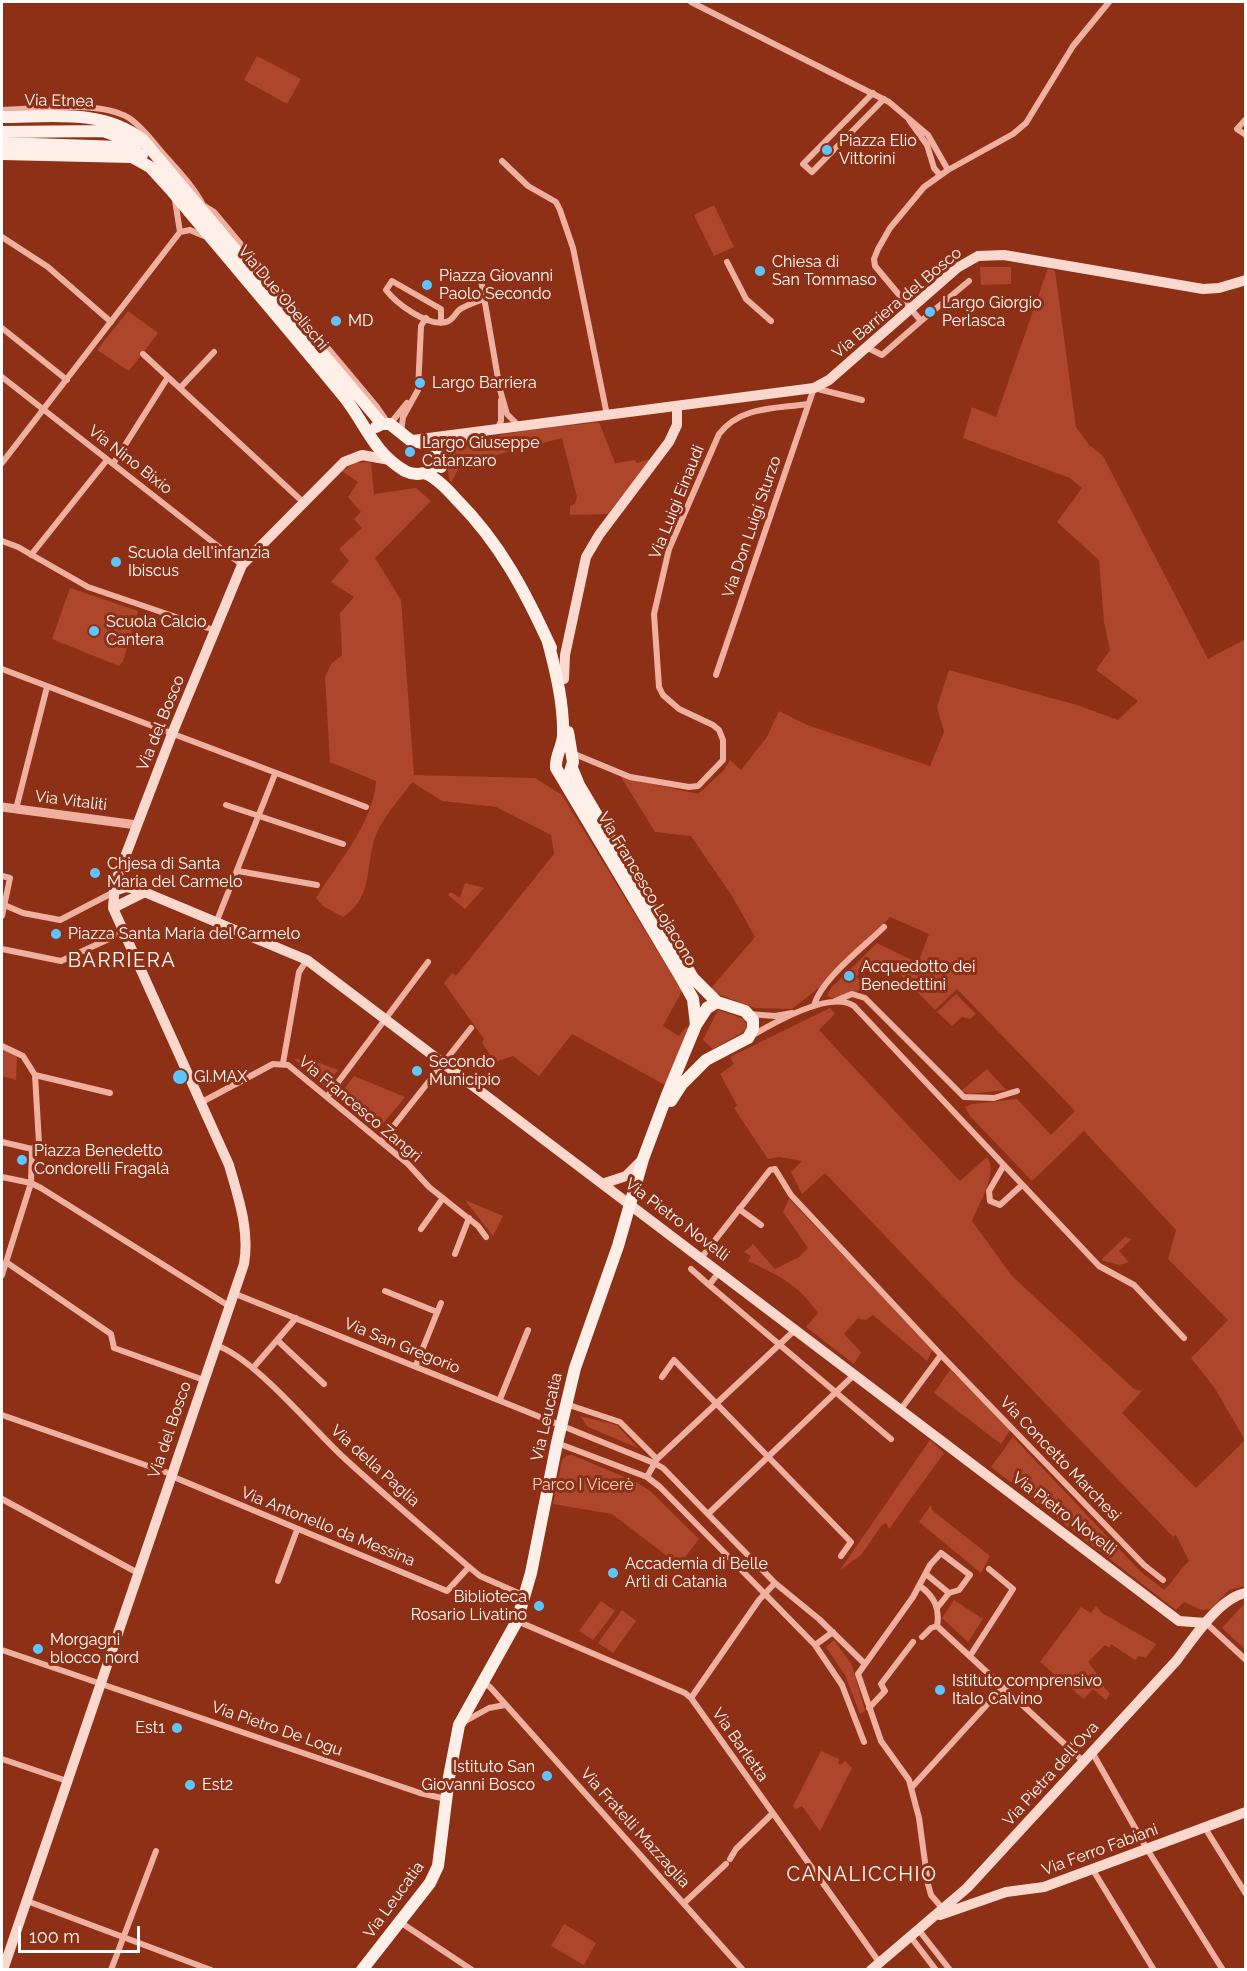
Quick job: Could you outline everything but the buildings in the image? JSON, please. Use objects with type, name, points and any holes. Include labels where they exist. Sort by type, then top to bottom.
[{"type":"main road","name":"Via Etnea","points":[[2,117],[94,118],[122,126],[156,152],[212,222],[259,270],[386,424],[405,437]]},
{"type":"main road","name":"Via Etnea","points":[[2,132],[96,130],[117,134],[147,149],[191,197]]},
{"type":"main road","name":"Via Due Obelischi","points":[[2,143],[121,147],[135,150],[150,161],[171,190],[346,400],[369,432],[376,447],[390,460]]},
{"type":"main road","name":"Via Due Obelischi","points":[[2,154],[132,158],[146,164],[171,190]]},
{"type":"main road","name":"Via Barriera del Bosco","points":[[405,437],[473,434],[814,388],[829,380],[957,268],[971,258],[986,255],[1025,258],[1203,289],[1219,288],[1245,280]]},
{"type":"main road","points":[[565,752],[565,655],[586,558],[599,535],[696,404]]},
{"type":"main road","points":[[669,442],[678,418],[677,406]]},
{"type":"main road","points":[[369,432],[377,425],[386,424]]},
{"type":"main road","points":[[390,460],[411,473],[425,473],[433,469],[440,458],[473,434]]},
{"type":"main road","points":[[405,437],[437,447],[441,473],[448,490]]},
{"type":"main road","name":"Via del Bosco","points":[[6,1967],[234,1293],[247,1246],[245,1228],[229,1164],[113,908],[115,886],[172,734],[242,565],[349,458],[371,454],[390,460]]},
{"type":"main road","points":[[425,473],[448,490],[481,526],[507,561],[533,607],[564,679]]},
{"type":"main road","points":[[548,642],[557,679],[565,752]]},
{"type":"main road","points":[[565,752],[555,760],[559,774],[568,776],[572,768]]},
{"type":"main road","name":"Via Francesco Lojacono","points":[[565,752],[573,762],[572,768],[579,785],[693,978],[717,1002]]},
{"type":"main road","name":"Via Francesco Lojacono","points":[[559,774],[693,999],[696,1025]]},
{"type":"main road","name":"Via Pietro Novelli","points":[[115,886],[131,887],[307,960],[605,1183],[1179,1621]]},
{"type":"main road","points":[[113,908],[143,893]]},
{"type":"main road","points":[[696,1025],[707,1008],[717,1002],[749,1014],[754,1024],[748,1038]]},
{"type":"main road","name":"Via Leucatia","points":[[364,1969],[430,1883],[438,1866],[446,1799],[459,1725],[517,1621],[525,1596],[575,1368],[643,1159],[696,1025]]},
{"type":"main road","name":"Via Leucatia","points":[[660,1118],[682,1084],[706,1060],[748,1038]]},
{"type":"main road","points":[[689,1046],[694,1058],[706,1060]]},
{"type":"main road","name":"Via Leucatia","points":[[605,1183],[626,1176],[643,1159]]},
{"type":"main road","name":"Via Pietra dell'Ova","points":[[875,1966],[940,1913],[958,1906],[1206,1623],[1230,1599],[1245,1593]]},
{"type":"main road","points":[[1185,1648],[1186,1641],[1179,1621],[1206,1623]]},
{"type":"main road","name":"Via Ferro Fabiani","points":[[958,1906],[1006,1892],[1044,1887],[1245,1812]]},
{"type":"street","points":[[691,2],[884,99],[928,135],[948,170]]},
{"type":"street","points":[[921,321],[875,266],[874,259],[900,214],[912,199],[940,175],[1013,134],[1026,123],[1073,46],[1109,2]]},
{"type":"street","points":[[873,93],[803,164],[812,172],[884,99]]},
{"type":"street","points":[[2,110],[79,108],[121,114],[133,122],[154,143],[197,192],[212,222]]},
{"type":"street","points":[[903,113],[927,145],[934,168],[940,175]]},
{"type":"street","points":[[1245,118],[1237,129],[1245,135]]},
{"type":"street","points":[[502,161],[528,186],[556,202],[560,210],[573,248],[607,416]]},
{"type":"street","points":[[2,463],[180,232],[179,212],[171,190]]},
{"type":"street","points":[[191,197],[214,212],[259,270]]},
{"type":"street","points":[[180,232],[194,231],[216,244]]},
{"type":"street","points":[[2,237],[48,267],[111,322]]},
{"type":"street","points":[[728,262],[746,299],[771,321]]},
{"type":"street","points":[[480,274],[500,390],[507,414],[521,428]]},
{"type":"street","points":[[441,323],[441,309],[392,280],[386,290],[393,299],[426,318],[441,323],[450,321],[460,309],[485,298]]},
{"type":"street","points":[[866,347],[882,355],[969,281]]},
{"type":"street","points":[[405,437],[403,417],[418,390],[421,326],[426,318]]},
{"type":"street","points":[[2,328],[67,380]]},
{"type":"street","points":[[180,388],[214,352]]},
{"type":"street","points":[[143,354],[303,502]]},
{"type":"street","points":[[386,424],[415,390],[418,369]]},
{"type":"street","name":"Via Nino Bixio","points":[[2,377],[242,565]]},
{"type":"street","points":[[31,555],[110,462],[168,377]]},
{"type":"street","points":[[814,388],[862,400]]},
{"type":"street","name":"Via Don Luigi Sturzo","points":[[716,675],[814,388]]},
{"type":"street","points":[[497,430],[501,421],[500,390]]},
{"type":"street","name":"Via Luigi Einaudi","points":[[565,752],[630,777],[689,788],[704,783],[717,770],[723,760],[725,750],[719,730],[669,703],[659,687],[654,614],[669,549],[719,434],[728,423],[746,413],[808,404]]},
{"type":"street","points":[[2,541],[88,587],[214,630]]},
{"type":"street","points":[[2,669],[366,807]]},
{"type":"street","points":[[15,809],[47,687]]},
{"type":"street","points":[[216,924],[275,774]]},
{"type":"street","points":[[226,805],[343,844]]},
{"type":"street","name":"Via Vitaliti","points":[[2,807],[137,825]]},
{"type":"street","points":[[238,871],[317,885]]},
{"type":"street","points":[[2,876],[9,878],[2,916]]},
{"type":"street","points":[[3,905],[23,913],[60,920],[115,886]]},
{"type":"street","points":[[814,1006],[817,995],[825,985],[884,927]]},
{"type":"street","points":[[2,949],[61,961],[124,932]]},
{"type":"street","points":[[283,1063],[299,972],[307,960]]},
{"type":"street","points":[[327,1097],[428,962]]},
{"type":"street","points":[[748,1038],[799,1012],[852,994],[869,1001],[964,1097],[994,1098],[1017,1091]]},
{"type":"street","points":[[854,1006],[862,1001],[869,1001]]},
{"type":"street","points":[[832,1002],[845,1002],[854,1006],[1099,1266],[1134,1285],[1184,1338]]},
{"type":"street","points":[[749,1014],[775,1016],[799,1012]]},
{"type":"street","points":[[381,1142],[471,1028]]},
{"type":"street","points":[[2,1046],[23,1056],[35,1075],[39,1143],[32,1149],[31,1183],[2,1275]]},
{"type":"street","name":"Via Francesco Zangrì","points":[[202,1102],[273,1064],[283,1063],[293,1068],[381,1142],[443,1198],[469,1218],[486,1237]]},
{"type":"street","points":[[35,1075],[110,1093]]},
{"type":"street","points":[[2,1142],[32,1149]]},
{"type":"street","points":[[1004,1166],[989,1191],[990,1201],[1000,1205],[1022,1185]]},
{"type":"street","name":"Via Concetto Marchesi","points":[[738,1209],[770,1170],[776,1169],[791,1195],[941,1355],[1144,1565],[1163,1580]]},
{"type":"street","points":[[2,1177],[31,1183],[229,1306]]},
{"type":"street","points":[[421,1229],[443,1198]]},
{"type":"street","points":[[701,1258],[738,1209],[761,1225]]},
{"type":"street","points":[[455,1254],[469,1218]]},
{"type":"street","points":[[6,1262],[111,1334],[114,1348],[204,1380]]},
{"type":"street","points":[[691,1269],[891,1439]]},
{"type":"street","points":[[709,1285],[720,1271]]},
{"type":"street","points":[[385,1291],[437,1312]]},
{"type":"street","name":"Via San Gregorio","points":[[234,1293],[656,1461]]},
{"type":"street","points":[[416,1365],[441,1303]]},
{"type":"street","points":[[253,1368],[296,1318]]},
{"type":"street","points":[[647,1477],[656,1461],[796,1329]]},
{"type":"street","points":[[500,1399],[528,1330]]},
{"type":"street","points":[[277,1340],[324,1384]]},
{"type":"street","name":"Via della Paglia","points":[[216,1345],[232,1351],[253,1368],[342,1456],[480,1576],[525,1596]]},
{"type":"street","points":[[901,1409],[941,1355]]},
{"type":"street","points":[[662,1377],[674,1360],[851,1542],[841,1556]]},
{"type":"street","points":[[708,1514],[855,1374]]},
{"type":"street","points":[[566,1404],[620,1422],[775,1582],[833,1632],[864,1663]]},
{"type":"street","name":"Via Antonello da Messina","points":[[2,1415],[171,1474],[297,1530],[447,1591],[469,1567]]},
{"type":"street","points":[[557,1443],[647,1477],[815,1645],[842,1685],[864,1742]]},
{"type":"street","points":[[2,1500],[138,1573]]},
{"type":"street","points":[[278,1581],[297,1530]]},
{"type":"street","points":[[937,1608],[949,1593],[959,1590],[970,1575],[941,1553],[864,1663],[858,1677],[881,1741],[912,1787],[919,1818],[927,1884],[940,1913]]},
{"type":"street","points":[[970,1656],[1013,1589],[989,1569]]},
{"type":"street","points":[[926,1574],[949,1593]]},
{"type":"street","points":[[691,1698],[775,1582]]},
{"type":"street","points":[[920,1586],[937,1608],[937,1626],[1083,1761]]},
{"type":"street","name":"Via Barletta","points":[[517,1621],[685,1693],[691,1698],[875,1966]]},
{"type":"street","points":[[1206,1623],[1245,1660]]},
{"type":"street","points":[[922,1637],[931,1628],[937,1626]]},
{"type":"street","points":[[815,1645],[833,1632]]},
{"type":"street","points":[[869,1707],[885,1690],[881,1684],[913,1642]]},
{"type":"street","name":"Via Pietro De Logu","points":[[2,1650],[420,1793],[446,1799]]},
{"type":"street","name":"Via Fratelli Mazzaglia","points":[[482,1682],[743,1970]]},
{"type":"street","points":[[912,1787],[1003,1687]]},
{"type":"street","points":[[459,1725],[489,1708],[505,1705]]},
{"type":"street","points":[[1092,1752],[1147,1849],[1223,1970]]},
{"type":"street","points":[[2,1759],[68,1781]]},
{"type":"street","points":[[684,1903],[728,1862],[736,1850],[772,1814]]},
{"type":"street","points":[[1205,1828],[1245,1894]]},
{"type":"street","points":[[111,1970],[156,1851]]},
{"type":"street","points":[[1093,1870],[1154,1970]]},
{"type":"street","points":[[27,1901],[212,1970]]},
{"type":"street","points":[[400,1922],[472,1970]]},
{"type":"street","points":[[914,1933],[936,1970]]},
{"type":"street","points":[[914,1933],[950,1970]]},
{"type":"green space","points":[[257,56],[301,79],[287,104],[244,80]]},
{"type":"green space","points":[[714,205],[734,247],[714,256],[694,215]]},
{"type":"green space","points":[[980,267],[1011,267],[1011,284],[981,285]]},
{"type":"green space","points":[[1048,268],[1055,271],[1076,427],[1089,445],[1103,456],[1208,659],[1242,641],[1245,643],[1245,1440],[1214,1387],[1191,1358],[1228,1320],[1168,1259],[1176,1230],[1084,1131],[1032,1181],[970,1116],[965,1107],[972,1104],[1017,1099],[1051,1135],[1075,1111],[957,989],[935,1010],[886,960],[876,970],[869,964],[856,977],[864,985],[861,990],[832,998],[827,996],[831,988],[877,943],[918,963],[929,934],[890,917],[825,983],[792,1009],[755,1008],[715,993],[711,988],[755,937],[732,896],[691,836],[655,832],[621,777],[698,794],[724,770],[730,760],[741,770],[767,737],[779,711],[807,725],[930,766],[944,732],[937,707],[949,670],[1077,705],[1118,720],[1138,701],[1096,670],[1110,650],[1104,622],[1099,560],[1057,522],[1082,488],[1070,478],[963,438],[972,407],[996,417]]},
{"type":"green space","points":[[128,311],[158,333],[129,371],[97,350]]},
{"type":"green space","points":[[599,422],[615,463],[635,460],[636,463],[652,459],[608,514],[570,515],[570,506],[575,504],[577,497],[562,438],[461,464],[451,483],[448,471],[449,459],[453,452],[463,445],[499,435]]},
{"type":"green space","points":[[355,463],[371,463],[374,494],[416,488],[431,501],[375,558],[401,600],[414,775],[535,778],[562,795],[682,991],[663,1026],[679,1036],[686,1027],[689,1028],[665,1085],[572,1034],[539,1076],[513,1056],[495,1062],[482,1043],[484,1039],[444,983],[452,973],[456,976],[554,854],[551,835],[496,807],[442,801],[412,782],[379,828],[371,851],[365,887],[354,908],[343,917],[323,906],[316,898],[362,827],[374,796],[376,781],[330,762],[325,677],[331,664],[342,655],[340,613],[354,597],[331,582],[349,561],[339,549],[362,528],[354,519],[361,512],[348,497],[358,482],[342,471]]},
{"type":"green space","name":"Scuola Calcio Cantera","points":[[70,588],[138,611],[123,661],[119,666],[52,639]]},
{"type":"green space","points":[[465,883],[484,888],[465,909],[448,895],[451,892],[460,898]]},
{"type":"green space","points":[[956,994],[976,1014],[970,1019],[962,1017],[952,1026],[937,1012]]},
{"type":"green space","points":[[830,1008],[835,1014],[819,1030],[960,1181],[987,1157],[991,1171],[989,1180],[972,1221],[1012,1276],[1134,1389],[1142,1391],[1122,1413],[1196,1488],[1245,1440],[1245,1586],[1229,1590],[1211,1609],[1202,1610],[1184,1602],[1176,1610],[991,1467],[1013,1437],[1140,1571],[1164,1590],[1189,1561],[1176,1535],[1173,1537],[825,1173],[802,1194],[791,1172],[802,1161],[779,1157],[768,1159],[734,1108],[737,1105],[720,1074],[734,1064],[730,1057]]},
{"type":"green space","points":[[718,1010],[744,1019],[747,1027],[743,1032],[713,1049],[703,1040]]},
{"type":"green space","points":[[2,1049],[17,1056],[16,1080],[2,1076]]},
{"type":"green space","points":[[294,1059],[314,1061],[338,1070],[325,1086]]},
{"type":"green space","points":[[987,1069],[1006,1090],[968,1094],[962,1090]]},
{"type":"green space","points":[[354,1076],[405,1097],[377,1131],[338,1097]]},
{"type":"green space","points":[[789,1199],[933,1349],[927,1361],[873,1315],[866,1320],[858,1318],[844,1334],[861,1352],[854,1364],[806,1327],[818,1313],[803,1295],[778,1276],[748,1261],[751,1256],[744,1252],[753,1244],[775,1269],[799,1257],[808,1248],[783,1212]]},
{"type":"green space","points":[[465,1200],[503,1216],[493,1236]]},
{"type":"green space","points":[[1125,1237],[1132,1239],[1119,1251],[1129,1262],[1119,1265],[1101,1260]]},
{"type":"green space","points":[[950,1370],[1011,1429],[1001,1444],[934,1393]]},
{"type":"green space","points":[[580,1416],[617,1425],[638,1448],[588,1427]]},
{"type":"green space","points":[[930,1440],[944,1453],[889,1529],[886,1523],[882,1525],[861,1555],[840,1570]]},
{"type":"green space","name":"Parco I Vicerè","points":[[572,1455],[636,1482],[650,1491],[699,1539],[679,1565],[612,1514],[553,1504],[562,1460]]},
{"type":"green space","points":[[931,1505],[932,1510],[990,1556],[981,1573],[919,1522]]},
{"type":"green space","points":[[954,1600],[983,1619],[968,1642],[942,1618]]},
{"type":"green space","points":[[601,1601],[615,1611],[593,1640],[579,1631]]},
{"type":"green space","points":[[1246,1604],[1245,1649],[1222,1628]]},
{"type":"green space","points":[[1096,1606],[1102,1613],[1156,1644],[1146,1658],[1139,1656],[1135,1660],[1111,1644],[1110,1648],[1105,1645],[1088,1662],[1098,1675],[1097,1679],[1110,1694],[1106,1700],[1093,1689],[1084,1699],[1040,1662],[1081,1607],[1091,1613]]},
{"type":"green space","points":[[622,1610],[636,1621],[613,1653],[598,1643]]},
{"type":"green space","points":[[834,1640],[852,1665],[865,1711],[860,1714],[845,1675],[826,1647]]},
{"type":"green space","points":[[821,1751],[839,1759],[840,1765],[845,1761],[852,1768],[820,1831],[802,1806],[796,1809],[793,1806]]},
{"type":"green space","points":[[564,1924],[596,1943],[584,1965],[551,1946]]},
{"type":"place","name":"Piazza Elio Vittorini","points":[[827,150]]},
{"type":"place","name":"Chiesa di San Tommaso","points":[[760,271]]},
{"type":"place","name":"Piazza Giovanni Paolo Secondo","points":[[427,285]]},
{"type":"place","name":"Largo Giorgio Perlasca","points":[[930,312]]},
{"type":"place","name":"MD","points":[[336,321]]},
{"type":"place","name":"Largo Barriera","points":[[420,383]]},
{"type":"place","name":"Largo Giuseppe Catanzaro","points":[[410,452]]},
{"type":"place","name":"Scuola dell'infanzia Ibiscus","points":[[116,562]]},
{"type":"place","name":"Scuola Calcio Cantera","points":[[94,631]]},
{"type":"place","name":"Chjesa di Santa Maria del Carmelo","points":[[95,873]]},
{"type":"place","name":"Piazza Santa Maria del Carmelo","points":[[56,934]]},
{"type":"place","name":"Acquedotto dei Benedettini","points":[[849,976]]},
{"type":"place","name":"Secondo Municipio","points":[[417,1071]]},
{"type":"place","name":"GI.MAX","points":[[180,1077]]},
{"type":"place","name":"Piazza Benedetto Condorelli Fragalà","points":[[22,1160]]},
{"type":"place","name":"Accademia di Belle Arti di Catania","points":[[613,1573]]},
{"type":"place","name":"Biblioteca Rosario Livatino","points":[[539,1606]]},
{"type":"place","name":"Morgagni blocco nord","points":[[38,1649]]},
{"type":"place","name":"Istituto comprensivo Italo Calvino","points":[[940,1690]]},
{"type":"place","name":"Est1","points":[[177,1728]]},
{"type":"place","name":"Istituto San Giovanni Bosco","points":[[547,1776]]},
{"type":"place","name":"Est2","points":[[190,1785]]},
{"type":"district","name":"BARRIERA","points":[[122,961]]},
{"type":"district","name":"CANALICCHIO","points":[[862,1875]]}]
